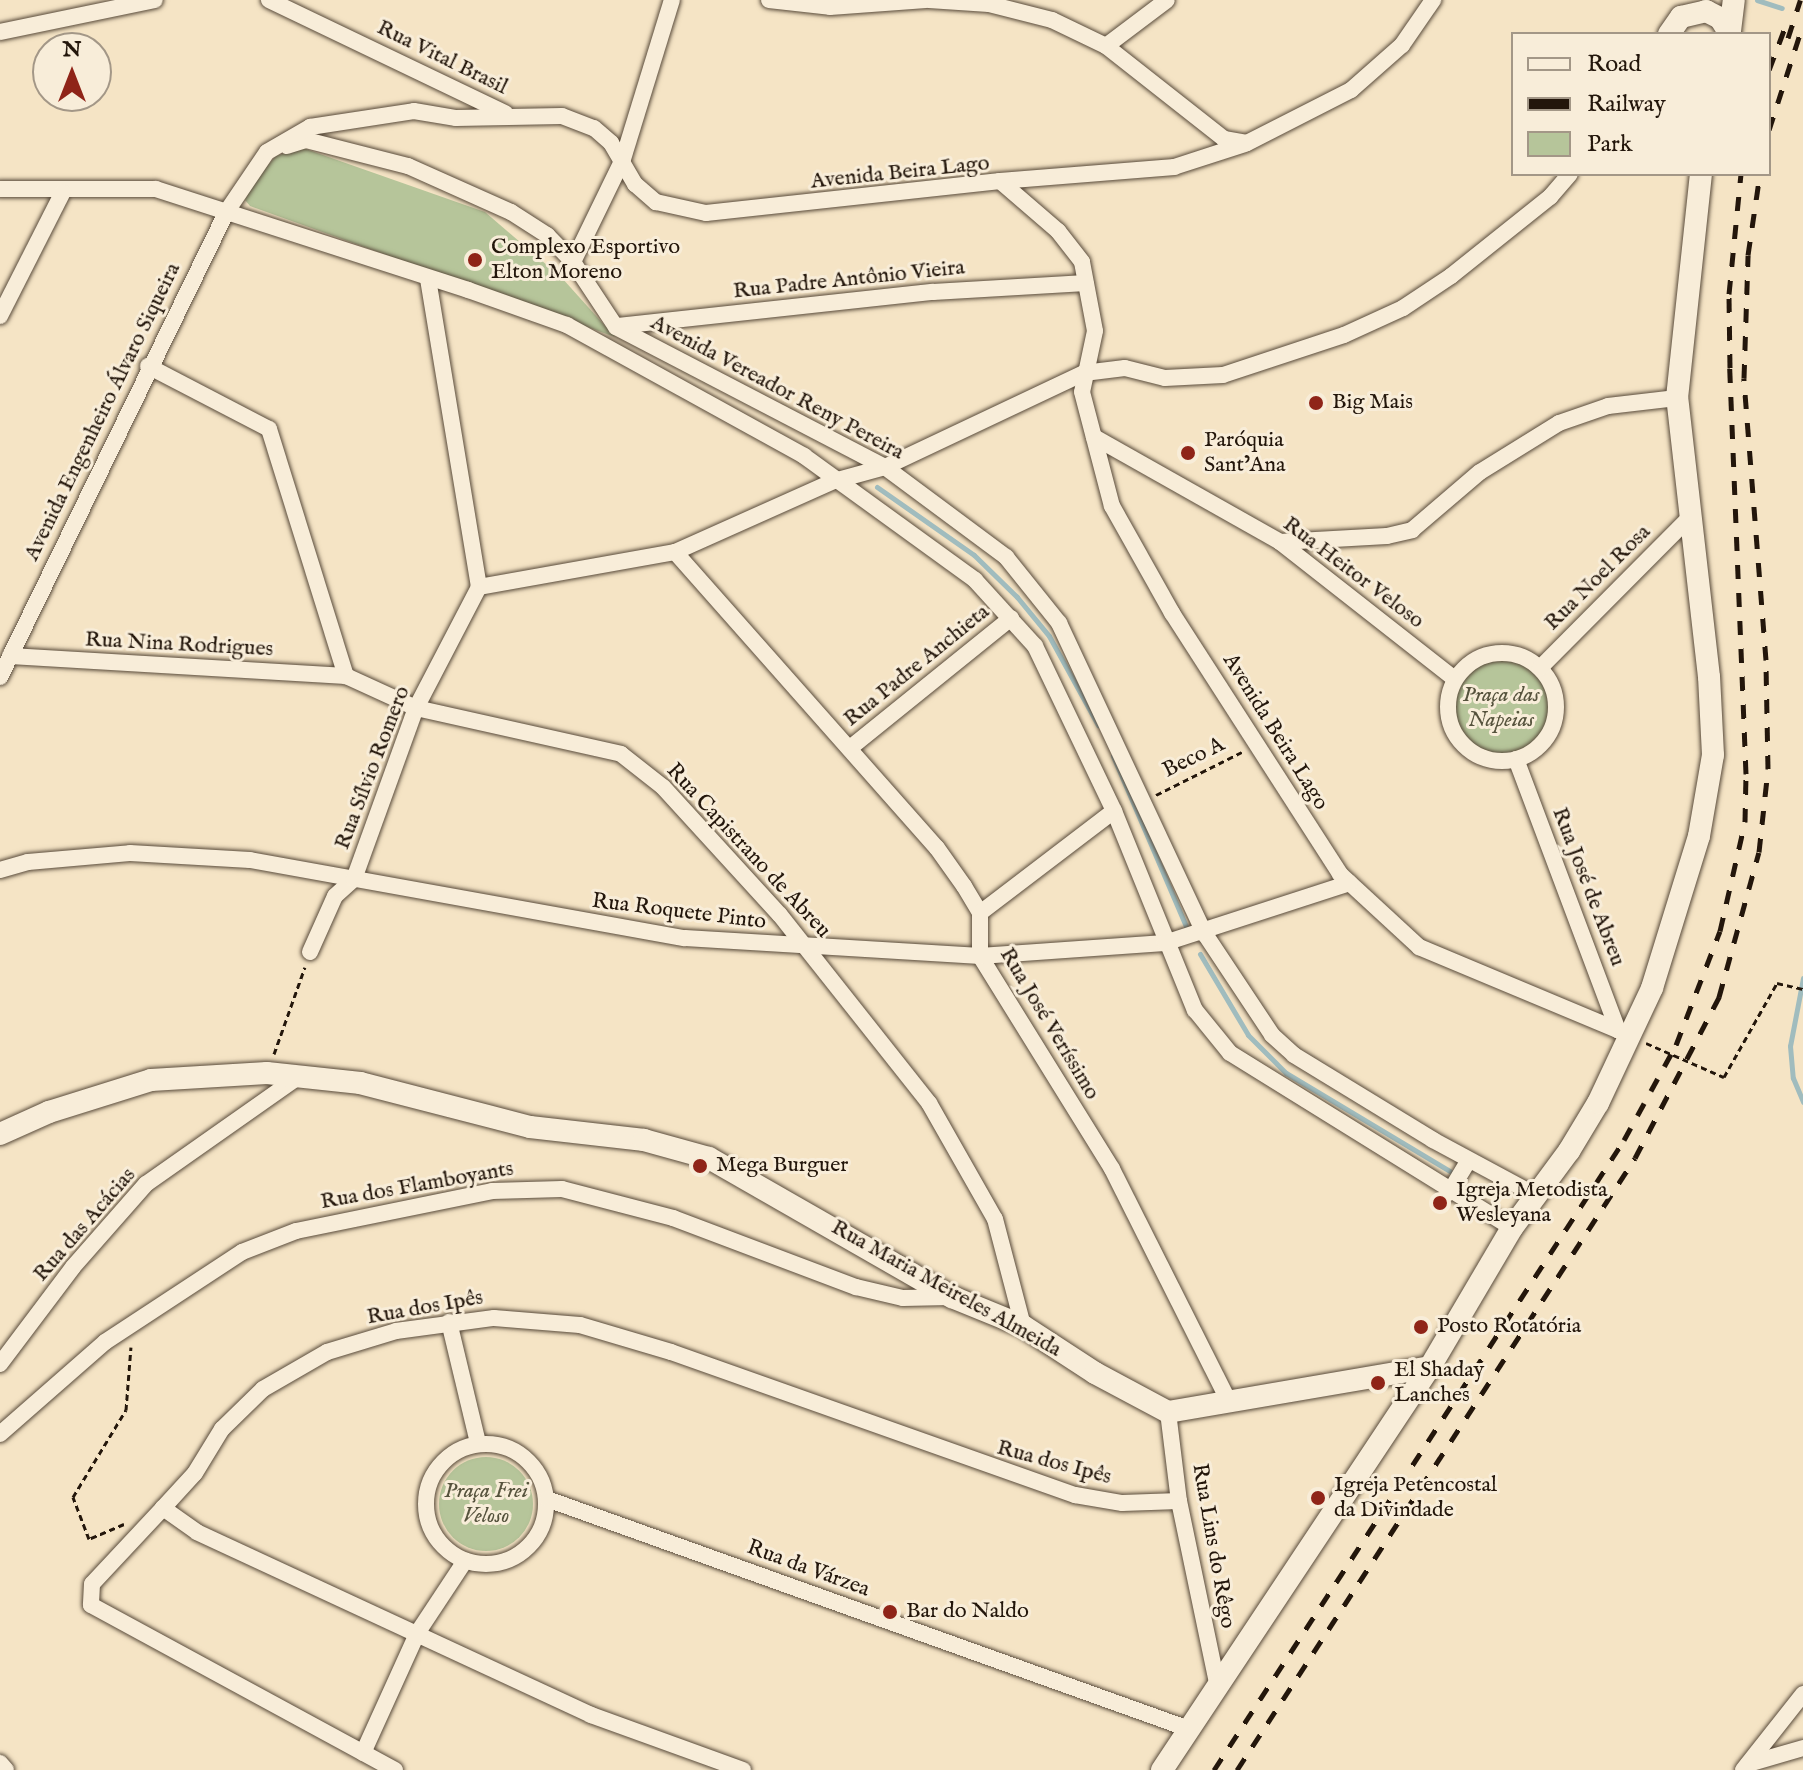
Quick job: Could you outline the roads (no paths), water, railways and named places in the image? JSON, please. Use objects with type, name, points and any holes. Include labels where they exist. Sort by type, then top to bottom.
[{"type":"main road","points":[[1730,32],[1734,0]]},
{"type":"main road","points":[[1670,32],[1688,6],[1720,18],[1729,32]]},
{"type":"main road","points":[[1162,1770],[1430,1367],[1512,1228],[1537,1196],[1598,1103],[1632,1036],[1699,836],[1711,770],[1709,677],[1688,519],[1677,398],[1701,176]]},
{"type":"main road","name":"Rua Maria Meireles Almeida","points":[[0,1134],[49,1112],[151,1080],[267,1073],[360,1083],[530,1127],[644,1140],[709,1158],[952,1297],[1023,1326],[1095,1373],[1168,1412]]},
{"type":"main road","points":[[1168,1412],[1430,1367]]},
{"type":"street","points":[[0,32],[155,0]]},
{"type":"street","name":"Rua Vital Brasil","points":[[269,0],[509,115]]},
{"type":"street","points":[[573,262],[623,159],[672,0]]},
{"type":"street","points":[[769,0],[830,7],[928,0],[1017,11],[1052,20],[1106,46],[1224,139],[1247,143]]},
{"type":"street","points":[[1106,46],[1167,0]]},
{"type":"street","points":[[1000,181],[1174,167],[1247,143],[1351,90],[1402,45],[1433,0]]},
{"type":"street","name":"Avenida Beira Lago","points":[[227,211],[267,152],[310,127],[414,111],[456,118],[509,115],[577,120],[594,128],[623,159],[635,184],[656,202],[706,213],[1000,181],[1073,247],[1086,283],[1095,342],[1084,373],[1082,392],[1112,506],[1139,559],[1256,745],[1350,883],[1419,947],[1632,1036]]},
{"type":"street","name":"Avenida Vereador Reny Pereira","points":[[267,152],[306,140],[408,166],[511,212],[547,235],[573,262],[616,327],[885,467],[1006,557],[1042,596],[1086,672],[1205,934],[1261,1020],[1294,1055],[1468,1161],[1537,1196]]},
{"type":"street","points":[[428,280],[479,587],[675,552],[834,481],[885,467],[1084,373],[1125,368],[1165,378],[1223,375],[1344,335],[1391,315],[1451,276],[1550,197],[1568,176]]},
{"type":"street","name":"Avenida Vereador Reny Pereira","points":[[0,189],[63,192],[156,189],[227,211],[567,325],[765,433],[975,580],[1035,646],[1061,693],[1114,811],[1165,943],[1195,1010],[1230,1053],[1449,1193],[1512,1228]]},
{"type":"street","points":[[0,316],[63,192]]},
{"type":"street","name":"Avenida Engenheiro Álvaro Siqueira","points":[[0,677],[148,366],[227,211]]},
{"type":"street","name":"Rua Padre Antônio Vieira","points":[[616,327],[933,292],[1086,283]]},
{"type":"street","points":[[148,366],[269,429],[346,676]]},
{"type":"street","points":[[1280,542],[1412,530],[1491,464],[1559,423],[1608,406],[1677,398]]},
{"type":"street","name":"Rua Heitor Veloso","points":[[1094,437],[1280,542],[1455,679]]},
{"type":"street","name":"Rua Noel Rosa","points":[[1540,668],[1688,519]]},
{"type":"street","points":[[675,552],[937,848],[980,913],[1114,811]]},
{"type":"street","name":"Rua Sílvio Romero","points":[[310,952],[335,896],[354,879],[416,708],[479,587]]},
{"type":"street","name":"Rua Padre Anchieta","points":[[850,748],[1011,618]]},
{"type":"street","points":[[1495,653],[1511,653],[1540,668],[1555,696],[1554,720],[1543,742],[1516,759],[1484,759],[1458,740],[1447,710],[1455,679],[1465,666],[1495,653]]},
{"type":"street","name":"Rua Nina Rodrigues","points":[[10,656],[346,676]]},
{"type":"street","name":"Rua Capistrano de Abreu","points":[[346,676],[416,708],[621,754],[663,787],[810,949],[955,1143],[1005,1246],[1023,1326]]},
{"type":"street","name":"Rua José de Abreu","points":[[1516,759],[1632,1036]]},
{"type":"street","name":"Rua Roquete Pinto","points":[[0,870],[28,862],[130,853],[250,860],[625,930],[810,949],[980,956],[1165,943],[1205,934],[1350,883]]},
{"type":"street","name":"Rua José Veríssimo","points":[[980,913],[980,956],[1112,1169],[1229,1402]]},
{"type":"street","name":"Rua das Acácias","points":[[0,1364],[73,1267],[146,1184],[298,1077]]},
{"type":"street","points":[[1449,1193],[1468,1161]]},
{"type":"street","name":"Rua dos Flamboyants","points":[[0,1434],[137,1319],[242,1252],[296,1231],[492,1191],[562,1189],[673,1218],[883,1294],[952,1297]]},
{"type":"street","name":"Rua dos Ipês","points":[[163,1508],[195,1473],[222,1429],[263,1389],[327,1352],[449,1322],[494,1318],[580,1325],[774,1385],[1015,1478],[1122,1503],[1179,1501]]},
{"type":"street","points":[[449,1322],[478,1443]]},
{"type":"street","name":"Rua Lins do Rêgo","points":[[1168,1412],[1179,1501],[1218,1687]]},
{"type":"street","points":[[478,1443],[517,1451],[532,1463],[547,1499],[541,1528],[523,1552],[505,1561],[465,1561],[433,1535],[425,1495],[443,1460],[478,1443]]},
{"type":"street","name":"Rua da Várzea","points":[[547,1499],[1189,1729]]},
{"type":"street","points":[[395,1770],[91,1605],[92,1584],[163,1508],[197,1532],[418,1632],[591,1715],[743,1770]]},
{"type":"street","points":[[363,1753],[418,1632],[465,1561]]},
{"type":"street","points":[[1745,1767],[1803,1694]]},
{"type":"street","points":[[1745,1767],[1803,1748]]},
{"type":"street","points":[[0,1763],[6,1770]]},
{"type":"waterway","points":[[1757,0],[1782,8]]},
{"type":"waterway","points":[[877,487],[974,555],[1017,597],[1049,636],[1098,725]]},
{"type":"waterway","points":[[1113,756],[1186,926]]},
{"type":"waterway","points":[[1200,954],[1248,1035],[1286,1073],[1450,1171]]},
{"type":"waterway","points":[[1803,978],[1790,1046],[1793,1078],[1803,1102]]},
{"type":"waterway","points":[[1476,1186],[1497,1198]]},
{"type":"railway","points":[[1788,38],[1800,0]]},
{"type":"railway","points":[[1771,65],[1787,22]]},
{"type":"railway","points":[[1771,124],[1803,25]]},
{"type":"railway","points":[[1214,1770],[1624,1140],[1676,1045],[1720,931],[1745,822],[1746,774],[1729,294],[1741,176]]},
{"type":"railway","points":[[1237,1770],[1635,1158],[1719,997],[1759,852],[1768,769],[1766,660],[1744,378],[1748,255],[1760,176]]},
{"type":"place","name":"Complexo Esportivo Elton Moreno","points":[[475,260]]},
{"type":"place","name":"Big Mais","points":[[1316,403]]},
{"type":"place","name":"Paróquia Sant’Ana","points":[[1188,453]]},
{"type":"place","name":"Mega Burguer","points":[[700,1166]]},
{"type":"place","name":"Igreja Metodista Wesleyana","points":[[1440,1203]]},
{"type":"place","name":"Posto Rotatória","points":[[1421,1327]]},
{"type":"place","name":"El Shaday Lanches","points":[[1378,1383]]},
{"type":"place","name":"Igreja Petencostal da Divindade","points":[[1318,1498]]},
{"type":"place","name":"Bar do Naldo","points":[[890,1612]]},
{"type":"park label","name":"Praça das Napeias","points":[[1501,708]]},
{"type":"park label","name":"Praça Frei Veloso","points":[[486,1504]]}]
